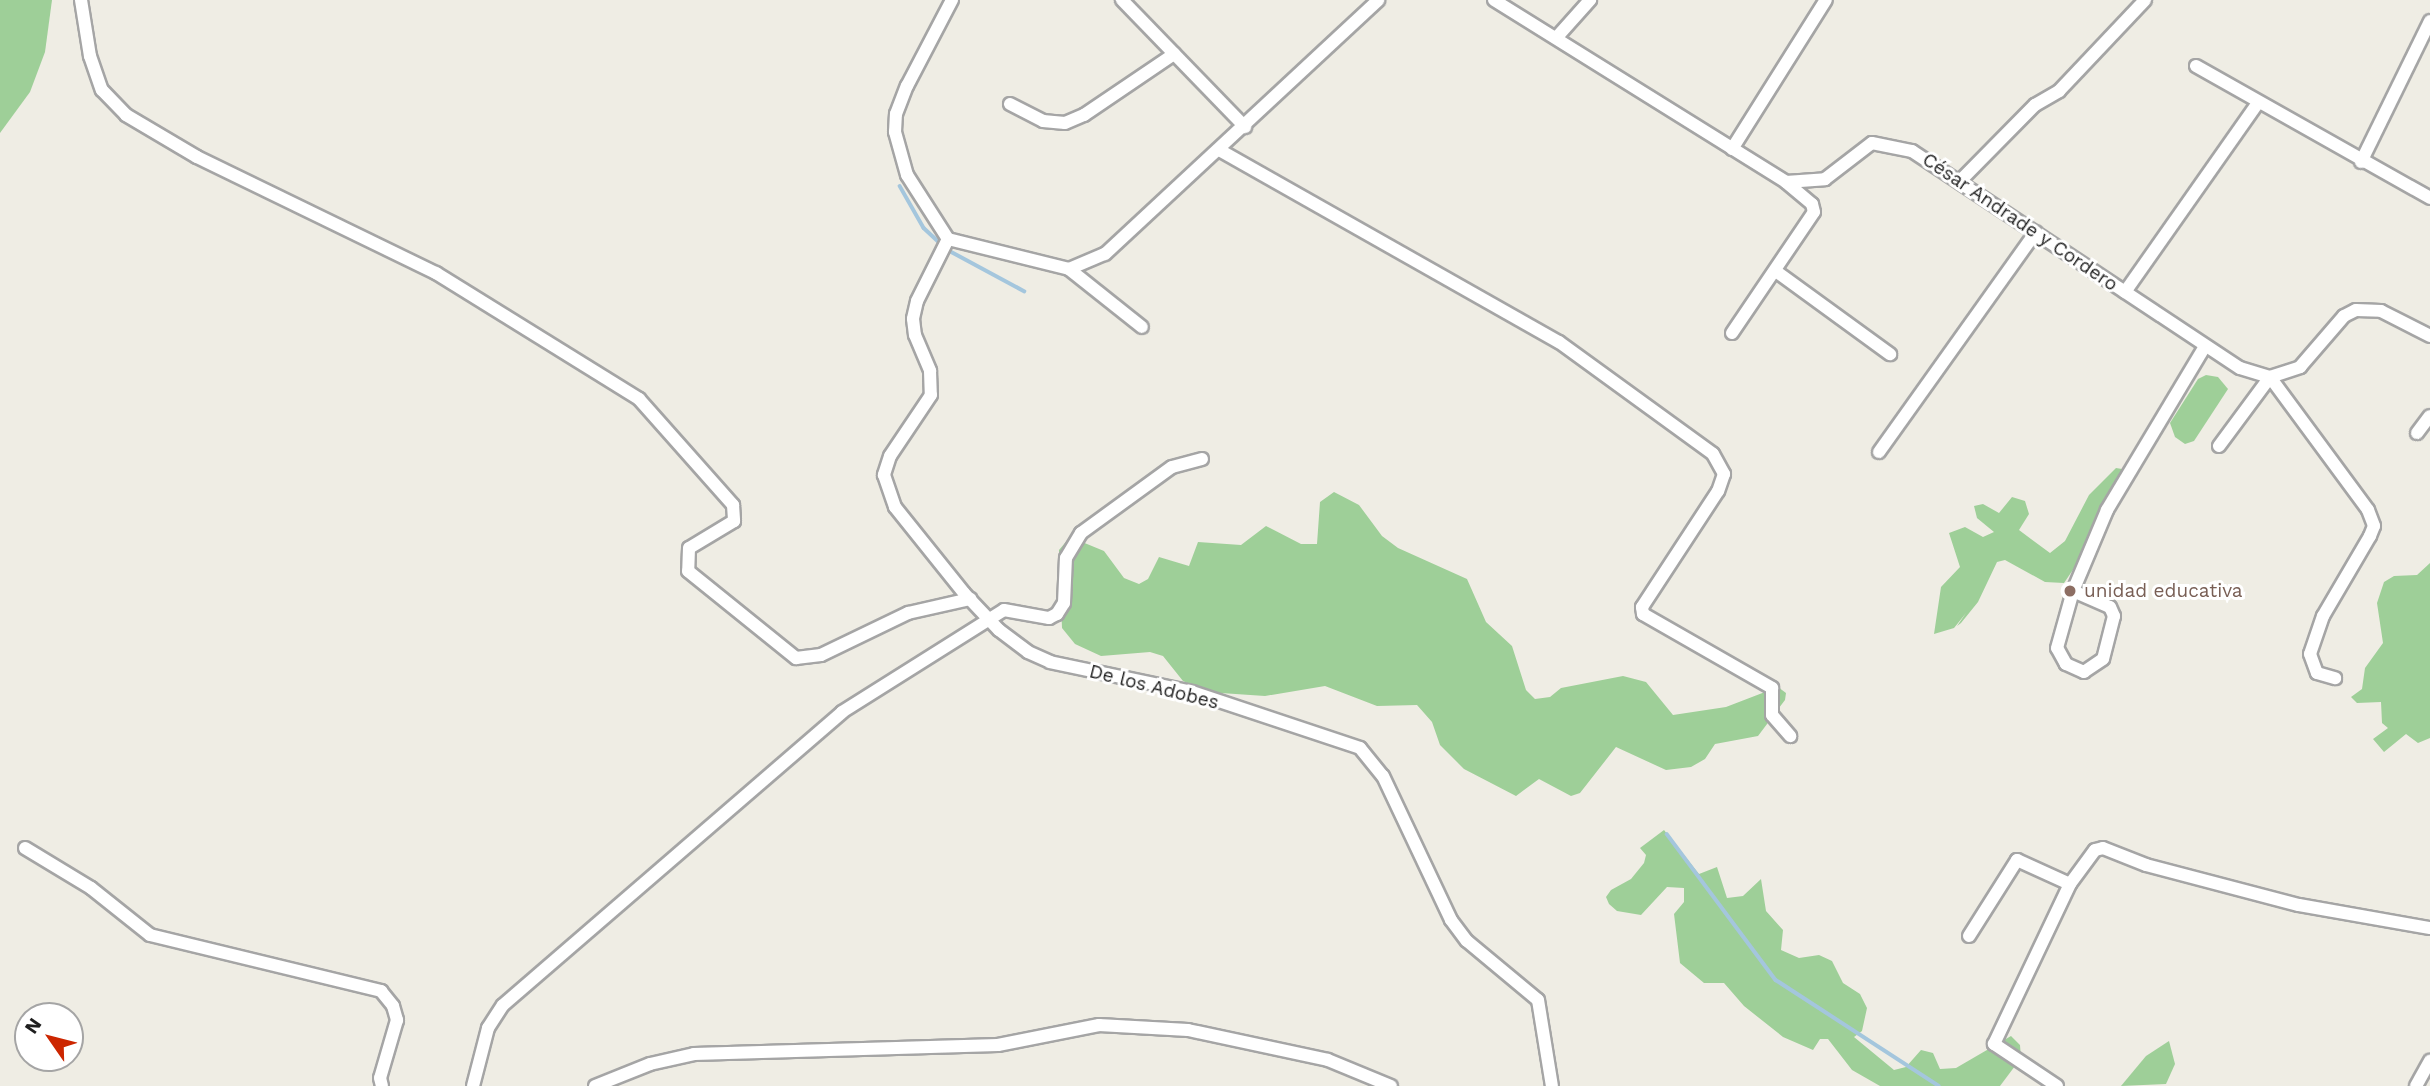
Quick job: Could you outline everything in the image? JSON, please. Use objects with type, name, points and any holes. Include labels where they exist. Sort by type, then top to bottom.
[{"type":"street","points":[[81,0],[90,56],[102,90],[126,115],[209,163],[436,273],[639,399],[733,505],[736,515],[729,526],[689,548],[688,571],[796,657],[804,660],[821,655],[908,613],[970,599]]},
{"type":"street","points":[[952,0],[907,86],[896,114],[895,132],[907,175],[947,242],[1069,269],[1142,327]]},
{"type":"street","points":[[1122,0],[1245,127]]},
{"type":"street","points":[[1069,269],[1105,254],[1221,151],[1378,0]]},
{"type":"street","points":[[1494,0],[1786,182],[1812,204],[1814,212],[1777,272],[1732,333]]},
{"type":"street","points":[[1557,37],[1590,0]]},
{"type":"street","points":[[1732,149],[1826,0]]},
{"type":"street","points":[[1960,181],[2035,104],[2059,91],[2145,0]]},
{"type":"street","points":[[2361,162],[2430,20]]},
{"type":"street","points":[[1010,104],[1043,121],[1065,122],[1084,116],[1174,54]]},
{"type":"street","points":[[2196,66],[2257,104],[2430,198]]},
{"type":"street","points":[[2125,292],[2257,104]]},
{"type":"street","name":"César Andrade y Cordero","points":[[1786,182],[1825,179],[1862,147],[1883,143],[1912,150],[2205,346],[2240,368],[2270,377]]},
{"type":"street","points":[[1221,151],[1559,342],[1713,454],[1724,474],[1718,491],[1642,607],[1643,614],[1772,688],[1772,715],[1790,736]]},
{"type":"street","points":[[1879,452],[2036,232]]},
{"type":"street","name":"De los Adobes","points":[[947,242],[937,258],[914,319],[915,335],[930,370],[930,395],[890,456],[884,475],[895,507],[989,620],[1028,652],[1050,662],[1192,692],[1360,748],[1383,776],[1451,920],[1467,941],[1538,1000],[1552,1086]]},
{"type":"street","points":[[1777,272],[1891,354]]},
{"type":"street","points":[[2219,446],[2270,377],[2300,367],[2344,316],[2356,310],[2381,312],[2430,336]]},
{"type":"street","points":[[2073,590],[2110,607],[2114,616],[2103,659],[2084,672],[2066,664],[2057,648],[2073,590],[2107,510],[2205,346]]},
{"type":"street","points":[[2270,377],[2337,466],[2374,526],[2323,616],[2311,654],[2317,673],[2336,678]]},
{"type":"street","points":[[2417,433],[2430,416]]},
{"type":"street","points":[[472,1086],[488,1028],[503,1004],[842,712],[1004,610],[1049,618],[1057,614],[1064,603],[1066,558],[1081,533],[1165,471],[1189,459],[1202,459]]},
{"type":"street","points":[[25,848],[90,888],[150,934],[381,991],[393,1006],[397,1020],[380,1078],[382,1086]]},
{"type":"street","points":[[2057,1086],[1994,1044],[2070,884],[2095,850],[2103,848],[2146,865],[2286,902],[2430,928]]},
{"type":"street","points":[[1969,936],[2017,860],[2070,884]]},
{"type":"street","points":[[597,1085],[694,1054],[998,1045],[1098,1025],[1188,1030],[1328,1060],[1391,1086]]},
{"type":"street","points":[[2416,1086],[2430,1061]]},
{"type":"green space","points":[[0,0],[52,0],[45,52],[30,92],[0,133]]},
{"type":"green space","points":[[2206,375],[2218,377],[2228,389],[2194,441],[2185,444],[2175,437],[2170,423],[2198,379]]},
{"type":"green space","points":[[2116,468],[2122,469],[2122,474],[2085,552],[2064,583],[2045,582],[2005,560],[1997,562],[1978,602],[1961,623],[1957,626],[1966,613],[1954,628],[1934,634],[1941,587],[1960,567],[1949,533],[1965,527],[1983,537],[1994,532],[1977,518],[1974,506],[1983,504],[1999,513],[2012,497],[2025,501],[2029,514],[2019,530],[2050,553],[2065,541],[2089,495]]},
{"type":"green space","points":[[1334,492],[1359,505],[1382,536],[1398,548],[1467,579],[1486,622],[1512,646],[1526,690],[1535,699],[1550,697],[1561,688],[1623,676],[1646,682],[1673,715],[1726,707],[1778,687],[1786,693],[1785,700],[1758,736],[1715,744],[1705,759],[1691,767],[1666,770],[1616,747],[1580,793],[1571,796],[1539,779],[1516,796],[1464,769],[1440,745],[1432,722],[1417,705],[1377,706],[1325,686],[1265,696],[1206,692],[1183,681],[1163,656],[1150,652],[1101,656],[1075,644],[1062,628],[1059,550],[1070,537],[1104,551],[1124,578],[1139,584],[1148,579],[1159,557],[1189,566],[1198,542],[1241,545],[1266,526],[1301,544],[1317,544],[1320,502]]},
{"type":"green space","points":[[2430,563],[2430,738],[2418,743],[2406,734],[2384,752],[2373,739],[2388,728],[2382,723],[2381,702],[2357,703],[2351,697],[2362,689],[2365,668],[2383,643],[2377,603],[2384,582],[2394,576],[2417,575]]},
{"type":"green space","points":[[1664,830],[1699,874],[1717,867],[1727,898],[1743,896],[1761,879],[1766,911],[1783,930],[1781,950],[1799,958],[1819,955],[1832,961],[1843,983],[1860,994],[1867,1008],[1862,1031],[1854,1037],[1894,1070],[1906,1067],[1921,1050],[1933,1053],[1940,1069],[1956,1068],[2011,1036],[2020,1045],[2021,1058],[2000,1086],[1880,1086],[1852,1070],[1828,1039],[1820,1039],[1813,1050],[1783,1037],[1744,1006],[1724,983],[1704,983],[1680,963],[1674,914],[1684,902],[1684,888],[1667,887],[1641,915],[1617,911],[1609,904],[1606,897],[1611,890],[1631,879],[1644,863],[1646,855],[1640,848]]},
{"type":"green space","points":[[2169,1041],[2175,1064],[2166,1084],[2121,1086],[2146,1056]]},
{"type":"waterway","points":[[900,186],[924,228],[941,244]]},
{"type":"waterway","points":[[946,249],[1024,291]]},
{"type":"waterway","points":[[1667,834],[1776,980],[1939,1086]]},
{"type":"place","name":"unidad educativa","points":[[2070,591]]}]
